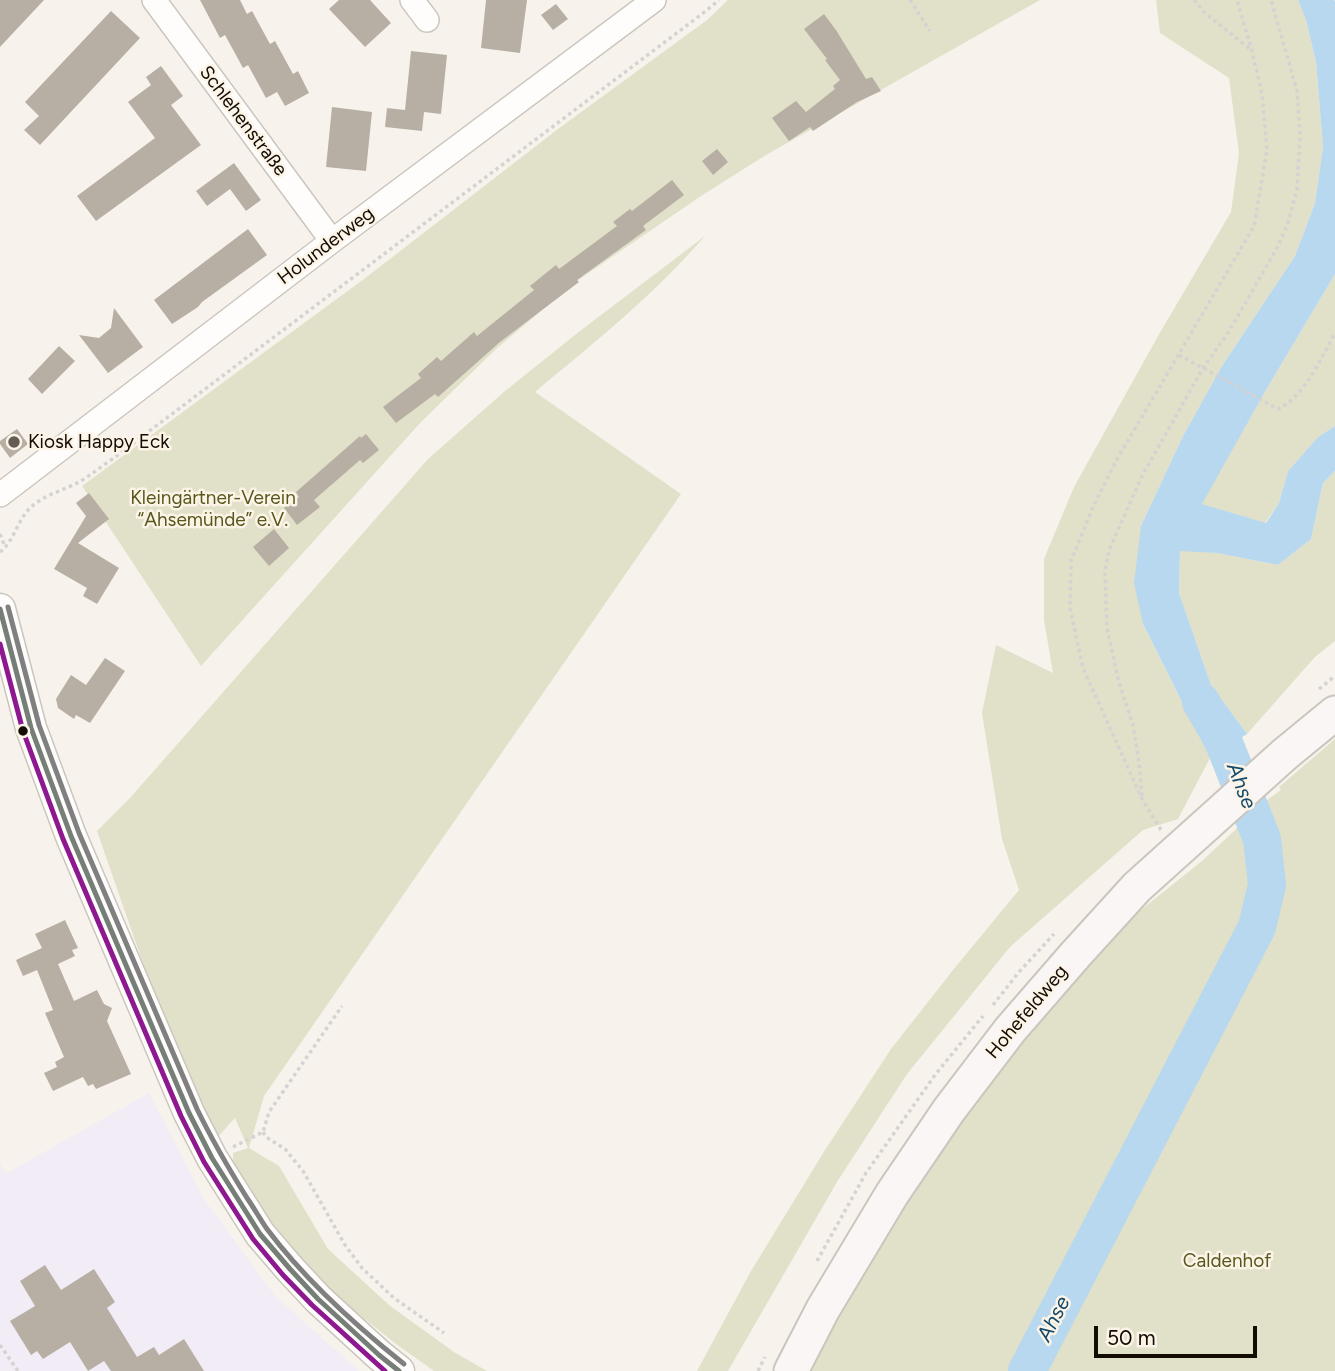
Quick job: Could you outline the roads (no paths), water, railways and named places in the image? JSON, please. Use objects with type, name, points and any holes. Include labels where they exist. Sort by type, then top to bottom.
[{"type":"main road","name":"Hohefeldweg","points":[[791,1371],[823,1309],[892,1194],[949,1110],[1010,1030],[1137,887],[1285,754],[1335,713]]},
{"type":"street","name":"Schlehenstraße","points":[[154,0],[332,241]]},
{"type":"street","points":[[412,0],[427,20]]},
{"type":"street","name":"Holunderweg","points":[[0,495],[332,241],[654,0]]},
{"type":"street","points":[[0,609],[31,728],[71,836],[188,1113],[225,1180],[260,1234],[338,1318],[399,1371]]},
{"type":"water","points":[[1298,0],[1335,1],[1335,274],[1202,504],[1266,523],[1279,503],[1288,471],[1318,437],[1335,426],[1335,471],[1323,483],[1311,539],[1278,565],[1217,553],[1180,551],[1179,593],[1211,685],[1247,734],[1210,758],[1143,624],[1134,583],[1141,526],[1183,436],[1222,366],[1295,256],[1315,203],[1323,147],[1316,62],[1306,20]]},
{"type":"waterway","name":"Ahse","points":[[1027,1371],[1257,927],[1267,885],[1262,839],[1222,738],[1201,702]]},
{"type":"place","name":"Kiosk Happy Eck","points":[[14,442]]},
{"type":"park label","name":"Kleingärtner-Verein “Ahsemünde” e.V.","points":[[213,509]]},
{"type":"park label","name":"Caldenhof","points":[[1227,1261]]}]
